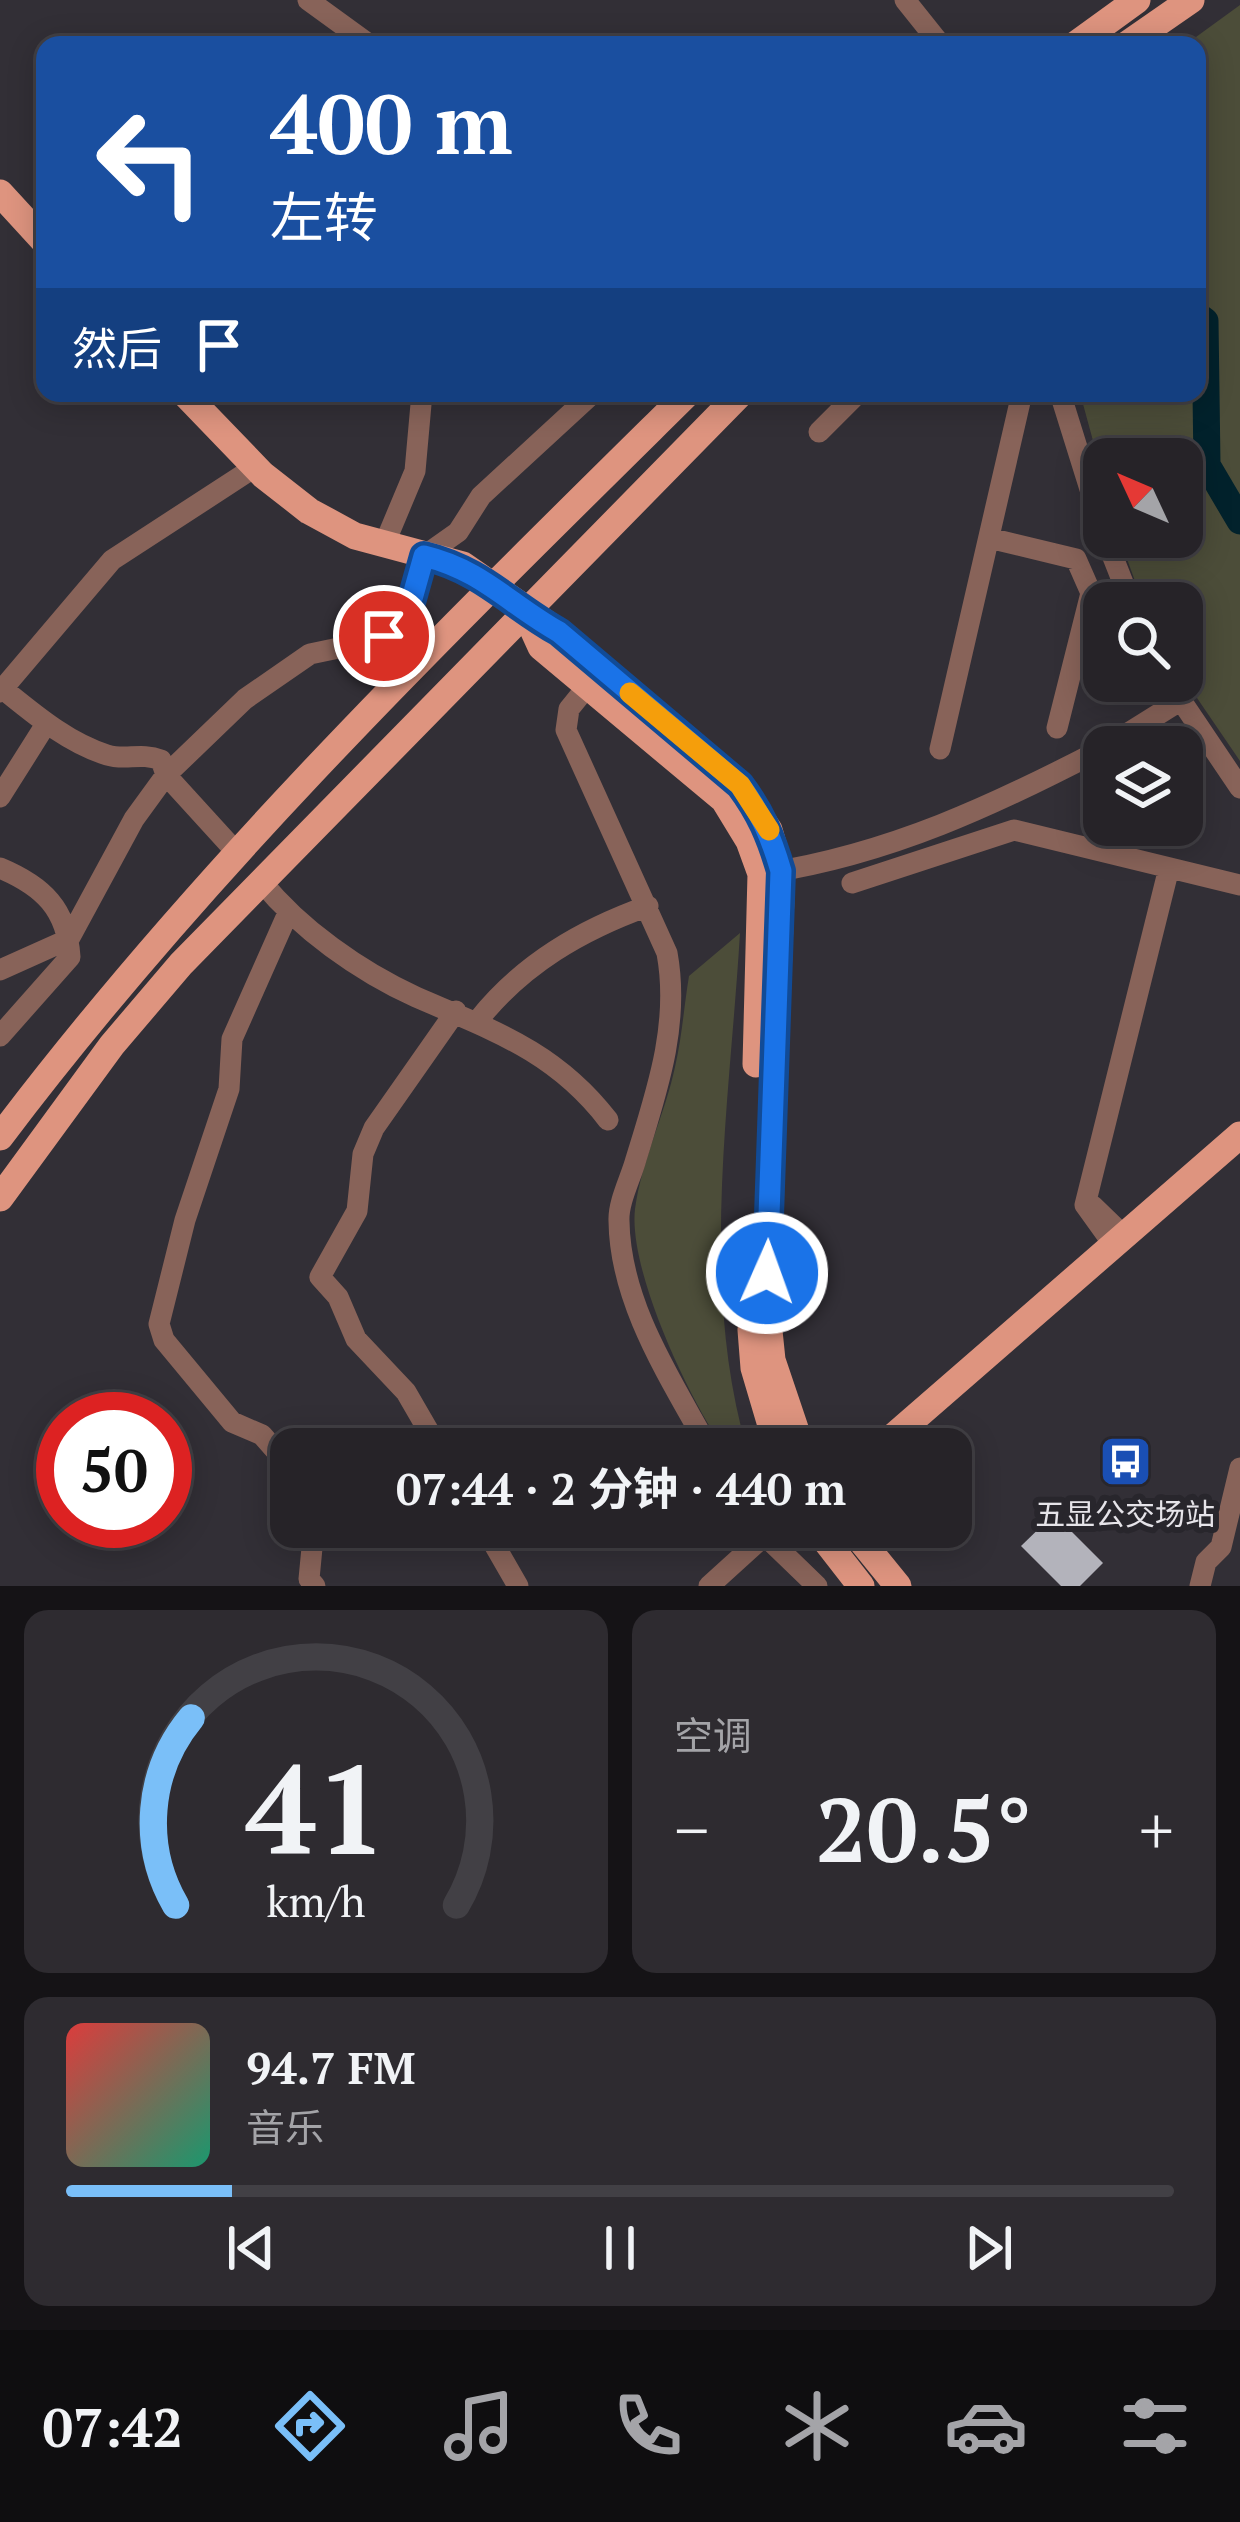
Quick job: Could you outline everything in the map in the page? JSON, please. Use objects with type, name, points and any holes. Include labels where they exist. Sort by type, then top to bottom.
[{"type":"main road","points":[[1087,36],[1137,0]]},
{"type":"main road","points":[[1139,36],[1187,2]]},
{"type":"main road","points":[[0,193],[36,232]]},
{"type":"main road","points":[[193,402],[254,467],[309,511],[384,545],[463,565],[526,614],[559,632],[740,785],[769,830],[766,1302],[772,1360],[795,1428]]},
{"type":"main road","points":[[0,1137],[100,1007],[238,854],[494,585],[679,402]]},
{"type":"main road","points":[[0,1198],[112,1045],[261,880],[732,402]]},
{"type":"main road","points":[[526,614],[541,647],[724,800],[771,872],[749,1304],[754,1368],[772,1428]]},
{"type":"main road","points":[[903,1428],[1240,1135]]},
{"type":"main road","points":[[831,1548],[861,1586]]},
{"type":"main road","points":[[867,1548],[898,1586]]},
{"type":"street","points":[[308,0],[358,36]]},
{"type":"street","points":[[905,0],[934,36]]},
{"type":"street","points":[[384,545],[415,471],[421,402]]},
{"type":"street","points":[[0,970],[69,938],[134,819],[166,775],[244,699],[310,654],[384,636],[408,613],[424,556],[458,532],[481,496],[583,402]]},
{"type":"street","points":[[819,432],[849,402]]},
{"type":"street","points":[[940,748],[1018,402]]},
{"type":"street","points":[[1062,402],[1083,468]]},
{"type":"street","points":[[238,854],[166,775],[160,760],[139,751],[117,758],[100,753],[46,724],[1,690],[112,560],[254,467]]},
{"type":"street","points":[[989,538],[1076,559],[1087,574],[1091,593],[1057,728]]},
{"type":"street","points":[[586,688],[569,710],[566,730],[667,953],[674,990],[660,1083],[618,1217],[629,1282],[650,1341],[698,1428]]},
{"type":"street","points":[[1131,726],[1160,702]]},
{"type":"street","points":[[1181,702],[1240,788]]},
{"type":"street","points":[[0,797],[46,724]]},
{"type":"street","points":[[771,872],[824,864],[980,813],[1083,759]]},
{"type":"street","points":[[851,883],[1014,830],[1240,885]]},
{"type":"street","points":[[0,868],[50,895],[69,938],[70,957],[0,1036]]},
{"type":"street","points":[[1118,1240],[1084,1205],[1169,868]]},
{"type":"street","points":[[261,880],[288,914],[413,995],[479,1019],[579,1082],[608,1120]]},
{"type":"street","points":[[479,1019],[526,968],[605,922],[647,906]]},
{"type":"street","points":[[270,1444],[262,1435],[232,1422],[164,1340],[159,1324],[185,1220],[230,1089],[232,1039],[288,914]]},
{"type":"street","points":[[427,1428],[406,1392],[356,1339],[338,1297],[320,1277],[358,1211],[363,1154],[374,1128],[456,1011]]},
{"type":"street","points":[[1200,1586],[1206,1562],[1221,1547],[1240,1468]]},
{"type":"street","points":[[312,1548],[309,1580],[315,1586]]},
{"type":"street","points":[[496,1548],[518,1586]]},
{"type":"street","points":[[709,1586],[744,1548]]},
{"type":"street","points":[[776,1548],[817,1586]]},
{"type":"green space","points":[[1240,5],[1240,761],[1200,702],[1203,582],[1135,582],[1127,558],[1203,558],[1203,438],[1092,438],[1082,402],[1206,402],[1206,36],[1197,36]]},
{"type":"green space","points":[[740,933],[725,1127],[721,1258],[724,1323],[742,1428],[711,1428],[694,1399],[651,1299],[635,1235],[642,1174],[675,1067],[689,976]]},
{"type":"building","points":[[1054,1514],[1103,1563],[1080,1586],[1061,1586],[1021,1546]]},
{"type":"waterway","points":[[1206,393],[1207,465],[1240,521]]},
{"type":"slow traffic","points":[[630,693],[740,785],[769,830]]},
{"type":"place","name":"五显公交场站","points":[[1125,1462]]},
{"type":"route","points":[[384,636],[408,613],[424,556],[463,565],[526,614],[559,632],[740,785],[754,805],[769,830],[781,871],[767,1273]]}]
